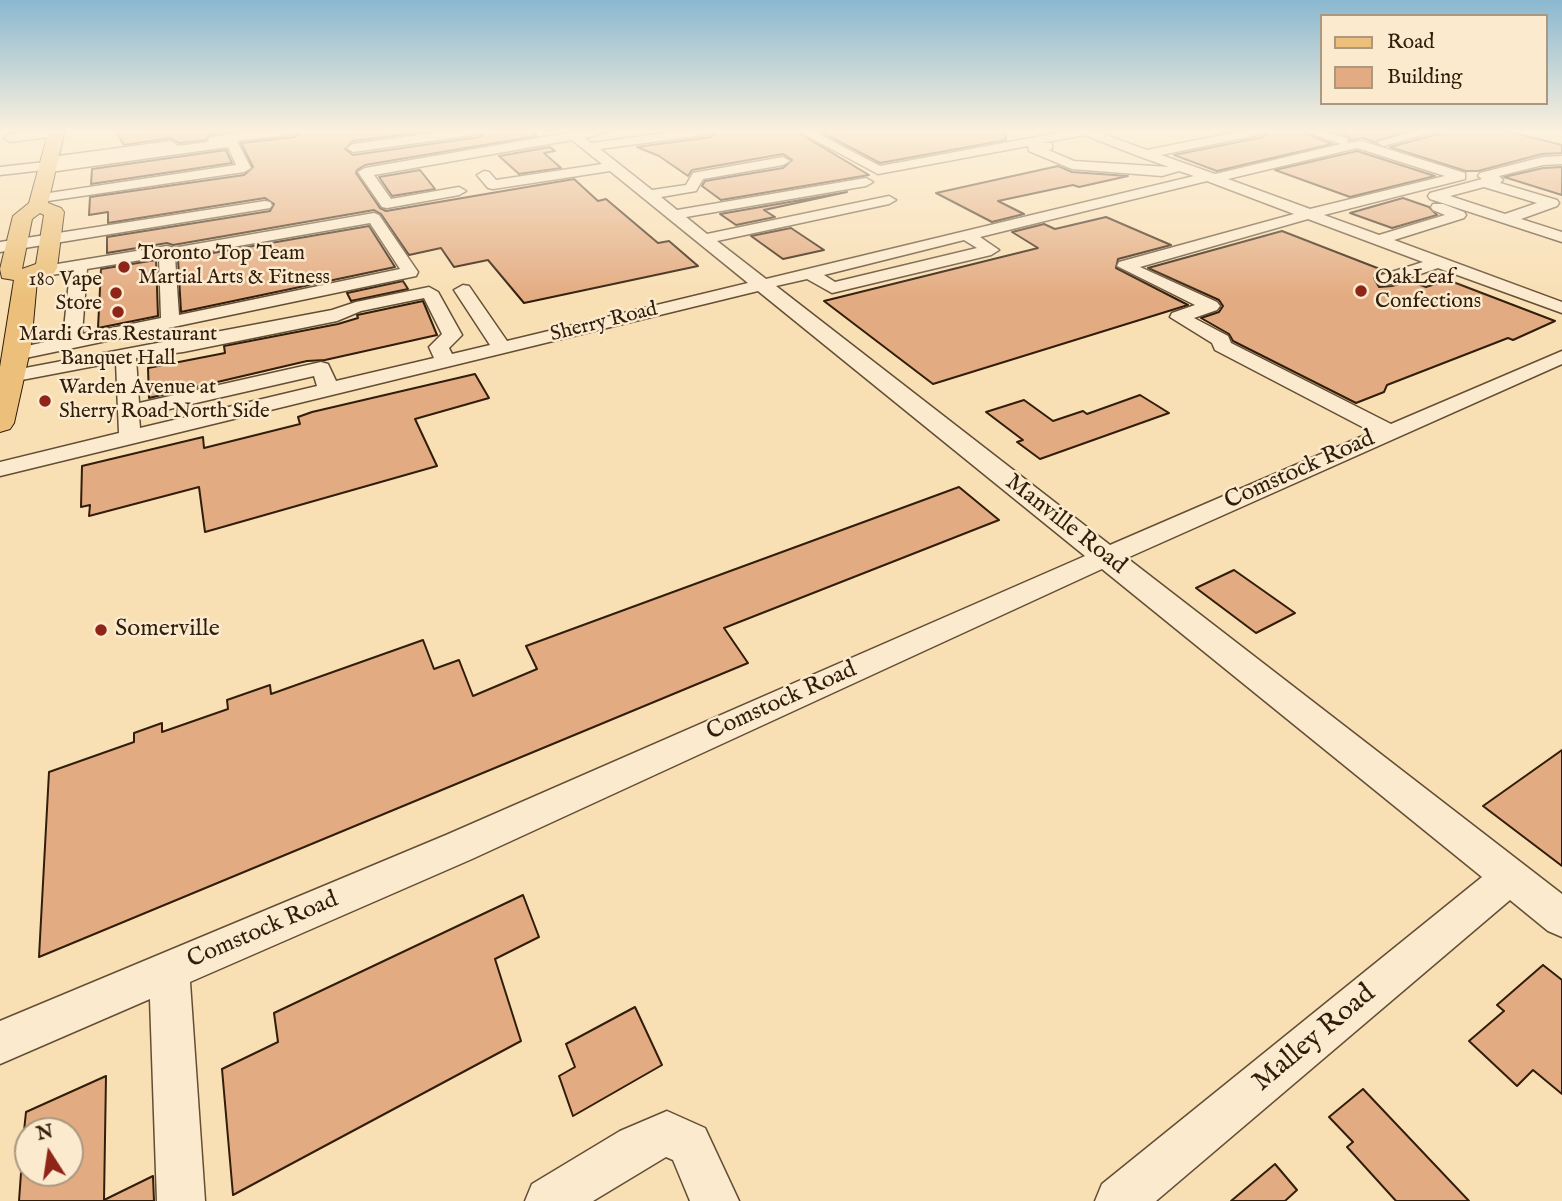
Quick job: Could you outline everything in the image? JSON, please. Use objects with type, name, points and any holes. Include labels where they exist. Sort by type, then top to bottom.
[{"type":"main road","points":[[39,202],[54,212],[46,268],[29,275],[10,273],[8,246],[23,216],[39,202],[44,186]]},
{"type":"main road","points":[[0,423],[29,275]]},
{"type":"street","points":[[39,202],[135,186]]},
{"type":"street","points":[[375,186],[387,204],[459,191],[472,186]]},
{"type":"street","points":[[454,186],[459,191]]},
{"type":"street","name":"Manville Road","points":[[638,186],[1562,918]]},
{"type":"street","points":[[670,211],[839,186]]},
{"type":"street","name":"Sherry Road","points":[[0,469],[1176,186]]},
{"type":"street","points":[[1232,186],[1562,308]]},
{"type":"street","name":"Sherry Road","points":[[1309,214],[1420,186]]},
{"type":"street","points":[[1473,186],[1436,196],[1562,237]]},
{"type":"street","points":[[1494,186],[1552,203],[1505,219]]},
{"type":"street","points":[[1517,186],[1562,199]]},
{"type":"street","points":[[649,195],[691,188],[708,200],[670,211]]},
{"type":"street","points":[[704,239],[889,200]]},
{"type":"street","points":[[1379,240],[1459,215],[1419,201]]},
{"type":"street","points":[[8,246],[265,205]]},
{"type":"street","points":[[1309,214],[1125,266],[1211,306],[1179,317],[1221,340],[1222,346],[1390,432]]},
{"type":"street","points":[[10,365],[72,342],[410,272],[374,218],[167,254]]},
{"type":"street","points":[[810,273],[832,288],[991,250],[966,235]]},
{"type":"street","points":[[29,275],[167,251],[170,322]]},
{"type":"street","points":[[1385,280],[1439,262]]},
{"type":"street","points":[[72,342],[79,266]]},
{"type":"street","points":[[463,289],[502,348]]},
{"type":"street","points":[[10,365],[183,346],[337,315],[356,307],[429,292],[452,335],[439,347],[446,362]]},
{"type":"street","points":[[126,354],[129,438]]},
{"type":"street","points":[[375,356],[383,377]]},
{"type":"street","name":"Comstock Road","points":[[0,1042],[472,842],[1106,556],[1562,357]]},
{"type":"street","points":[[128,412],[321,368],[329,390]]},
{"type":"street","name":"Malley Road","points":[[1119,1201],[1510,877]]},
{"type":"street","points":[[169,971],[181,1201]]},
{"type":"street","points":[[549,1201],[636,1147],[667,1134],[689,1144],[715,1201]]},
{"type":"building","points":[[167,186],[365,186],[380,208],[386,211],[533,186],[582,186],[598,201],[606,199],[658,243],[669,241],[698,266],[524,303],[488,260],[454,267],[441,248],[409,255],[381,214],[374,210],[173,245],[167,243],[107,253],[107,237],[270,211],[274,204],[265,198],[108,223],[108,212],[89,215],[90,197]]},
{"type":"building","points":[[385,186],[433,186],[435,189],[392,196]]},
{"type":"building","points":[[702,186],[804,186],[721,200]]},
{"type":"building","points":[[967,186],[1068,186],[998,201],[1024,214],[992,222],[936,193]]},
{"type":"building","points":[[1320,186],[1394,186],[1350,197]]},
{"type":"building","points":[[1533,186],[1562,186],[1562,195]]},
{"type":"building","points":[[847,192],[764,210],[775,217],[736,225],[720,214]]},
{"type":"building","points":[[1403,198],[1429,207],[1437,215],[1392,228],[1350,213]]},
{"type":"building","points":[[1106,217],[1171,245],[1118,259],[1116,268],[1188,305],[933,384],[824,301],[1038,248],[1012,232],[1044,224],[1055,229]]},
{"type":"building","points":[[369,226],[395,267],[181,312],[178,259]]},
{"type":"building","points":[[791,228],[824,250],[783,259],[751,236]]},
{"type":"building","points":[[1282,231],[1385,271],[1374,278],[1379,287],[1409,281],[1426,287],[1448,280],[1555,321],[1513,340],[1508,338],[1387,385],[1384,392],[1356,403],[1233,341],[1229,334],[1201,318],[1219,312],[1223,306],[1219,300],[1148,268]]},
{"type":"building","points":[[156,260],[158,316],[98,328],[101,269]]},
{"type":"building","points":[[403,281],[408,289],[351,301],[347,293]]},
{"type":"building","points":[[423,301],[437,335],[325,360],[307,361],[149,398],[148,368],[225,353],[224,346],[338,324],[358,318],[357,315]]},
{"type":"building","points":[[475,374],[489,398],[415,419],[437,466],[205,532],[199,487],[89,516],[90,505],[81,507],[82,466],[203,437],[204,448],[300,424],[298,417],[312,412]]},
{"type":"building","points":[[1140,395],[1169,413],[1040,459],[1017,442],[1023,440],[986,412],[1024,400],[1053,421],[1083,411],[1087,414]]},
{"type":"building","points":[[959,487],[999,520],[724,628],[748,663],[39,957],[49,772],[134,742],[134,733],[162,723],[162,732],[228,709],[227,700],[270,685],[271,694],[423,640],[434,669],[459,660],[473,696],[537,669],[526,646]]},
{"type":"building","points":[[1234,570],[1295,613],[1256,633],[1196,588]]},
{"type":"building","points":[[1562,750],[1562,866],[1483,806]]},
{"type":"building","points":[[523,895],[539,937],[495,959],[521,1041],[233,1195],[222,1069],[278,1042],[274,1013]]},
{"type":"building","points":[[1543,965],[1562,980],[1562,1094],[1533,1070],[1517,1086],[1469,1041],[1504,1011],[1497,1005]]},
{"type":"building","points":[[635,1007],[662,1065],[573,1116],[559,1076],[575,1067],[566,1044]]},
{"type":"building","points":[[106,1076],[104,1200],[153,1176],[154,1201],[19,1201],[20,1187],[84,1187],[84,1117],[25,1117],[26,1112]]},
{"type":"building","points":[[1363,1089],[1469,1201],[1396,1201],[1347,1147],[1353,1142],[1329,1117]]},
{"type":"building","points":[[1275,1164],[1297,1190],[1285,1201],[1231,1201]]},
{"type":"place","name":"Toronto Top Team Martial Arts & Fitness","points":[[124,267]]},
{"type":"place","name":"OakLeaf Confections","points":[[1361,291]]},
{"type":"place","name":"180 Vape Store","points":[[116,293]]},
{"type":"place","name":"Mardi Gras Restaurant Banquet Hall","points":[[118,312]]},
{"type":"place","name":"Warden Avenue at Sherry Road North Side","points":[[45,401]]},
{"type":"place","name":"Somerville","points":[[101,630]]}]
